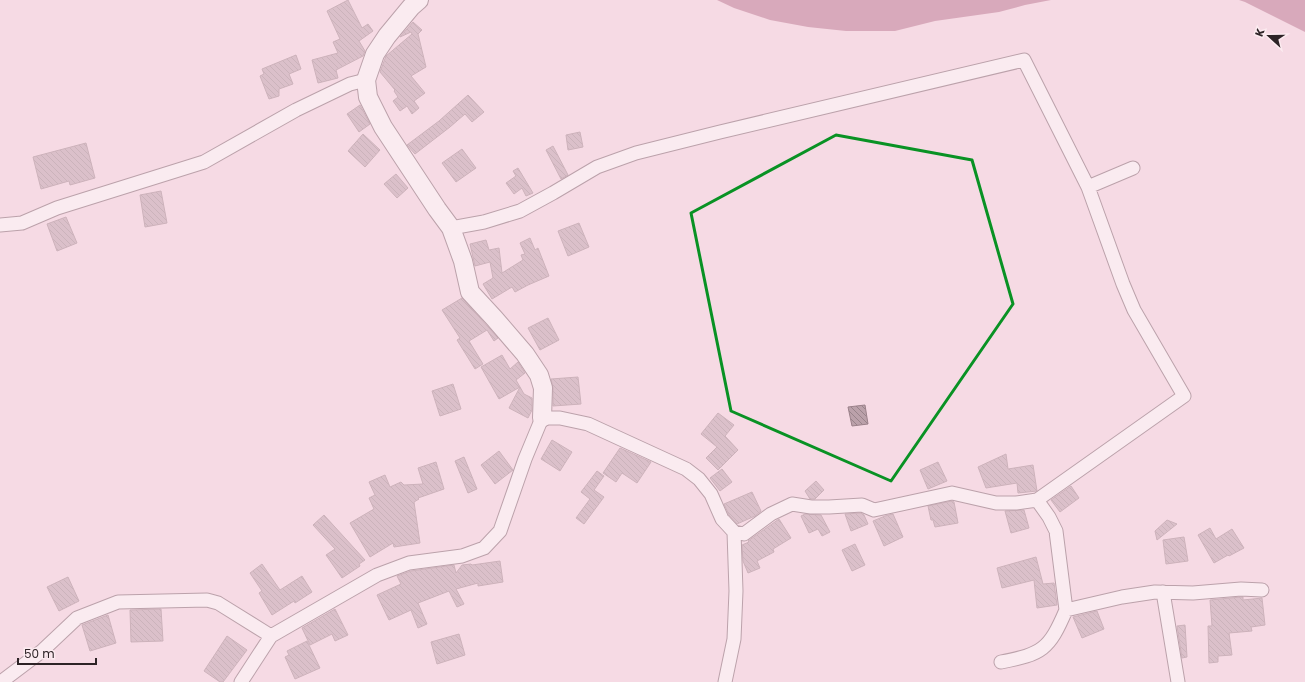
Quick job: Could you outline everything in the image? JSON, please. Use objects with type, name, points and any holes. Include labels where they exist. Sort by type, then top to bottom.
[{"type":"street","points":[[241,682],[271,636],[377,575],[409,563],[462,556],[484,548],[500,531],[525,459],[542,418],[542,388],[539,375],[525,354],[470,292],[463,261],[450,228],[383,127],[368,97],[366,80],[375,54],[387,36],[411,7],[419,0]]},
{"type":"street","points":[[450,228],[484,222],[520,211],[597,167],[636,153],[1024,60],[1088,187],[1134,310],[1184,396],[1037,500],[1016,503],[996,503],[952,493],[874,510],[862,505],[811,507],[792,504],[771,514],[744,534],[734,532],[722,519],[711,494],[698,479],[686,469],[588,424],[560,418],[542,418]]},
{"type":"street","points":[[0,225],[22,223],[57,208],[204,162],[296,110],[350,84],[366,80]]},
{"type":"street","points":[[1088,187],[1133,168]]},
{"type":"street","points":[[1001,662],[1026,657],[1042,649],[1056,632],[1066,610],[1056,531],[1049,517],[1037,500]]},
{"type":"street","points":[[725,682],[734,639],[736,590],[734,532]]},
{"type":"street","points":[[1066,610],[1122,597],[1155,592],[1193,593],[1241,589],[1262,590]]},
{"type":"street","points":[[1163,592],[1178,682]]},
{"type":"street","points":[[0,682],[42,652],[77,618],[118,602],[207,600],[218,603],[271,636]]},
{"type":"highlighted area","points":[[836,135],[972,160],[1013,304],[891,481],[731,411],[691,213]]},
{"type":"shaded area","points":[[717,0],[1051,0],[999,12],[935,21],[895,31],[846,31],[808,27],[770,20],[734,8]]},
{"type":"shaded area","points":[[1239,0],[1305,0],[1305,32],[1245,2]]},
{"type":"building","points":[[348,0],[362,28],[368,24],[373,31],[359,41],[365,51],[363,56],[336,70],[338,78],[318,83],[312,60],[338,53],[333,42],[340,39],[327,11]]},
{"type":"building","points":[[413,22],[422,30],[418,34],[426,67],[411,76],[425,93],[414,101],[419,108],[412,114],[407,106],[400,111],[393,101],[398,97],[394,91],[395,90],[380,72],[386,56],[412,34],[411,32],[400,37]]},
{"type":"building","points":[[296,55],[301,69],[289,74],[293,84],[279,89],[279,96],[269,99],[260,76],[264,74],[262,69]]},
{"type":"building","points":[[468,95],[484,112],[472,122],[465,114],[415,154],[407,145],[439,121]]},
{"type":"building","points":[[360,105],[370,124],[359,132],[347,114]]},
{"type":"building","points":[[580,132],[583,147],[568,150],[566,135]]},
{"type":"building","points":[[363,134],[380,150],[365,167],[348,151]]},
{"type":"building","points":[[86,143],[95,178],[70,185],[69,181],[41,189],[33,157]]},
{"type":"building","points":[[553,146],[568,175],[561,179],[546,150]]},
{"type":"building","points":[[462,149],[476,168],[456,182],[442,163]]},
{"type":"building","points":[[518,168],[533,193],[526,196],[522,188],[514,194],[506,183],[516,176],[513,171]]},
{"type":"building","points":[[396,174],[408,188],[397,198],[384,184]]},
{"type":"building","points":[[161,191],[167,223],[145,227],[140,195]]},
{"type":"building","points":[[66,217],[77,243],[57,251],[47,224]]},
{"type":"building","points":[[579,223],[589,247],[568,256],[558,231]]},
{"type":"building","points":[[530,238],[535,250],[538,248],[549,276],[515,292],[512,287],[492,299],[483,284],[493,278],[490,262],[475,266],[470,244],[486,240],[489,250],[499,248],[502,273],[523,260],[521,255],[525,254],[520,243]]},
{"type":"building","points":[[462,298],[498,338],[494,341],[487,330],[469,341],[483,364],[475,369],[457,340],[460,338],[442,310]]},
{"type":"building","points":[[548,318],[559,340],[540,350],[528,328]]},
{"type":"building","points":[[502,355],[510,369],[518,362],[525,373],[516,380],[520,387],[499,399],[481,367]]},
{"type":"building","points":[[578,377],[581,404],[553,406],[553,388],[551,379]]},
{"type":"building","points":[[453,384],[461,409],[440,416],[432,391]]},
{"type":"building","points":[[520,387],[524,394],[532,398],[532,410],[528,418],[509,408]]},
{"type":"building","points":[[865,405],[868,424],[852,426],[848,407]]},
{"type":"building","points":[[718,413],[734,425],[725,436],[738,450],[718,470],[706,458],[717,447],[701,434]]},
{"type":"building","points":[[552,440],[572,452],[560,471],[541,459]]},
{"type":"building","points":[[620,448],[651,462],[637,483],[622,473],[616,482],[603,473]]},
{"type":"building","points":[[499,451],[513,470],[495,484],[481,465]]},
{"type":"building","points":[[1006,454],[1008,469],[1033,465],[1037,491],[1018,493],[1017,483],[986,488],[978,467]]},
{"type":"building","points":[[464,457],[477,489],[468,493],[455,461]]},
{"type":"building","points":[[436,462],[444,489],[418,498],[419,499],[414,502],[420,543],[394,547],[393,543],[370,557],[350,523],[374,509],[369,498],[375,495],[369,482],[385,475],[390,487],[401,482],[404,485],[423,484],[418,468]]},
{"type":"building","points":[[938,462],[947,481],[928,489],[920,470]]},
{"type":"building","points":[[722,469],[732,482],[720,491],[710,478]]},
{"type":"building","points":[[597,471],[604,476],[594,490],[604,497],[584,524],[576,518],[590,499],[581,492]]},
{"type":"building","points":[[816,481],[824,490],[815,499],[810,499],[805,491]]},
{"type":"building","points":[[1071,486],[1079,498],[1060,512],[1051,500]]},
{"type":"building","points":[[752,492],[761,511],[755,516],[737,524],[729,515],[724,504]]},
{"type":"building","points":[[952,501],[954,502],[958,523],[935,527],[933,520],[931,520],[928,506]]},
{"type":"building","points":[[1024,510],[1029,528],[1011,533],[1005,511]]},
{"type":"building","points":[[861,513],[864,515],[868,524],[851,531],[845,514]]},
{"type":"building","points":[[805,514],[821,515],[830,532],[822,536],[818,529],[809,533],[801,516]]},
{"type":"building","points":[[893,514],[903,537],[884,546],[873,521]]},
{"type":"building","points":[[324,515],[365,560],[359,564],[360,566],[342,578],[326,555],[335,549],[313,525]]},
{"type":"building","points":[[779,519],[791,538],[773,549],[774,552],[757,561],[760,568],[748,573],[743,561],[742,545],[749,542],[748,541]]},
{"type":"building","points":[[1167,520],[1177,524],[1157,540],[1155,531]]},
{"type":"building","points":[[1210,528],[1216,539],[1232,529],[1244,548],[1214,563],[1198,535]]},
{"type":"building","points":[[1184,537],[1188,561],[1166,564],[1163,540]]},
{"type":"building","points":[[855,544],[865,565],[852,571],[842,550]]},
{"type":"building","points":[[1036,557],[1043,584],[1054,583],[1057,605],[1037,608],[1034,580],[1002,588],[997,568]]},
{"type":"building","points":[[500,561],[503,582],[478,586],[478,583],[456,589],[464,604],[457,607],[449,591],[418,603],[427,624],[418,628],[411,610],[389,620],[377,595],[401,584],[397,576],[411,571],[454,565],[456,573],[462,565]]},
{"type":"building","points":[[262,564],[280,590],[302,576],[312,592],[272,615],[259,593],[262,591],[250,573]]},
{"type":"building","points":[[68,577],[79,601],[59,611],[47,587]]},
{"type":"building","points":[[1243,597],[1243,600],[1262,598],[1265,625],[1251,627],[1252,631],[1229,633],[1232,655],[1218,656],[1218,662],[1209,663],[1208,626],[1212,626],[1210,600]]},
{"type":"building","points":[[161,609],[163,641],[131,642],[130,610]]},
{"type":"building","points":[[335,609],[348,635],[335,641],[332,634],[310,645],[302,628]]},
{"type":"building","points":[[1097,611],[1104,629],[1082,638],[1073,617]]},
{"type":"building","points":[[108,615],[116,643],[90,651],[82,625]]},
{"type":"building","points":[[1185,625],[1187,657],[1182,658],[1177,626]]},
{"type":"building","points":[[459,634],[465,655],[437,664],[431,642]]},
{"type":"building","points":[[227,636],[247,650],[223,682],[220,682],[204,671]]},
{"type":"building","points":[[307,641],[320,668],[295,679],[285,657],[289,655],[287,651]]}]
